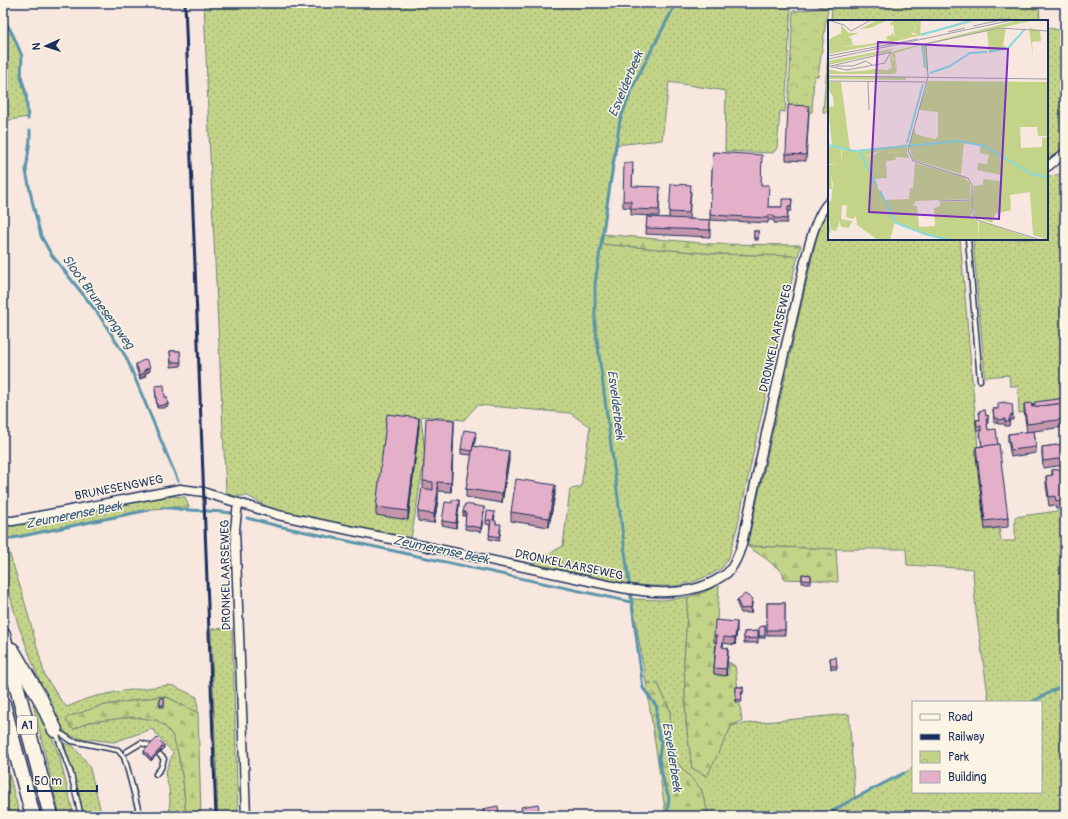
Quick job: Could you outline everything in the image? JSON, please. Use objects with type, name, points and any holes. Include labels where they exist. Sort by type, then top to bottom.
[{"type":"highway","name":"A1","points":[[3,635],[40,698],[55,730]]},
{"type":"highway","name":"A1","points":[[3,635],[51,816]]},
{"type":"highway","name":"A1","points":[[3,704],[33,816]]},
{"type":"street","points":[[1048,166],[1065,153]]},
{"type":"street","name":"DRONKELAARSEWEG","points":[[246,816],[235,529],[238,503],[278,515],[622,588],[640,591],[669,592],[692,589],[712,583],[728,572],[737,560],[742,544],[810,242],[817,221],[824,206],[828,203]]},
{"type":"street","name":"BRUNESENGWEG","points":[[3,519],[13,521],[180,489],[204,492],[238,503]]},
{"type":"lane","points":[[968,240],[980,380]]},
{"type":"lane","name":"A1","points":[[55,730],[70,774],[81,816]]},
{"type":"lane","name":"A1","points":[[55,730],[72,741],[118,750],[124,757],[140,816]]},
{"type":"lane","points":[[126,752],[142,743],[151,746]]},
{"type":"lane","points":[[156,774],[161,768],[164,759],[158,754]]},
{"type":"green space","points":[[204,3],[791,3],[785,112],[780,111],[777,148],[773,153],[725,151],[726,91],[669,82],[662,140],[615,145],[601,244],[717,254],[798,256],[784,311],[737,528],[729,557],[722,568],[696,581],[675,586],[651,586],[628,584],[533,565],[536,561],[563,546],[570,489],[581,487],[590,427],[570,413],[477,405],[464,420],[421,416],[425,455],[411,539],[290,514],[268,507],[248,496],[235,496],[226,493]]},
{"type":"green space","points":[[814,3],[1039,3],[1040,20],[831,20],[832,8],[820,7]]},
{"type":"green space","points":[[828,8],[818,76],[814,76],[812,112],[788,112],[793,11]]},
{"type":"green space","points":[[3,18],[21,56],[23,88],[27,100],[28,117],[3,121]]},
{"type":"green space","points":[[1048,27],[1065,32],[1064,148],[1048,159]]},
{"type":"green space","points":[[828,55],[828,112],[823,112]]},
{"type":"green space","points":[[1065,170],[1065,407],[1019,413],[1018,386],[1010,386],[1009,375],[985,377],[973,240],[1048,240],[1048,176],[1063,172]]},
{"type":"green space","points":[[828,209],[828,240],[960,240],[985,530],[999,528],[1001,541],[1015,541],[1015,517],[1065,510],[1065,816],[709,816],[701,789],[670,755],[670,710],[658,684],[646,683],[632,599],[663,600],[688,597],[684,662],[686,722],[692,768],[706,776],[732,725],[849,714],[855,799],[912,769],[912,793],[1042,793],[1042,701],[989,701],[976,611],[974,569],[907,565],[906,549],[836,549],[747,546],[817,236]]},
{"type":"green space","points":[[602,234],[712,244],[801,245],[798,256],[717,254],[601,244]]},
{"type":"green space","points":[[172,496],[185,497],[189,507],[144,510],[5,539],[23,596],[45,676],[67,707],[97,696],[169,685],[197,697],[198,713],[169,698],[161,696],[100,706],[74,729],[89,722],[133,717],[156,720],[164,725],[173,736],[178,753],[183,780],[186,816],[169,816],[169,788],[165,774],[173,753],[152,729],[114,742],[79,738],[69,735],[59,728],[18,624],[3,571],[3,523]]},
{"type":"green space","points":[[747,546],[836,549],[838,582],[784,579],[783,573],[779,569]]},
{"type":"green space","points":[[719,584],[714,674],[728,675],[729,662],[735,666],[742,721],[732,725],[707,776],[692,768],[686,722],[684,662],[688,597],[705,592]]},
{"type":"green space","points":[[232,628],[238,816],[218,816],[211,629]]},
{"type":"green space","points":[[646,683],[658,684],[670,710],[670,755],[701,789],[709,816],[666,816]]},
{"type":"green space","points":[[162,696],[198,713],[201,816],[186,816],[183,780],[178,753],[173,736],[164,725],[156,720],[133,717],[89,722],[74,729],[71,728],[66,720],[68,717],[100,706]]},
{"type":"green space","points":[[36,703],[44,718],[59,755],[74,816],[60,816],[33,704]]},
{"type":"green space","points":[[64,743],[73,746],[89,765],[102,816],[84,816]]},
{"type":"green space","points":[[3,751],[20,816],[3,816]]},
{"type":"building","points":[[788,105],[809,106],[806,155],[786,154]]},
{"type":"building","points":[[713,152],[762,155],[761,185],[769,185],[768,207],[782,207],[782,199],[792,199],[791,207],[788,207],[787,219],[774,218],[774,216],[768,215],[768,218],[710,215]]},
{"type":"building","points":[[624,163],[633,163],[632,186],[660,187],[659,210],[631,209],[631,201],[623,201]]},
{"type":"building","points":[[671,184],[691,185],[689,213],[669,212]]},
{"type":"building","points":[[647,217],[710,220],[710,230],[646,228]]},
{"type":"building","points":[[754,231],[758,231],[758,238],[754,238]]},
{"type":"building","points":[[170,351],[180,351],[181,362],[171,362]]},
{"type":"building","points":[[146,359],[150,367],[144,370],[145,372],[140,375],[136,364]]},
{"type":"building","points":[[164,385],[165,397],[167,397],[168,404],[157,406],[155,386]]},
{"type":"building","points":[[1065,398],[1065,403],[1032,407],[1032,405],[1035,405],[1035,402]]},
{"type":"building","points":[[1005,402],[1012,404],[1013,415],[1010,416],[1009,422],[1005,422],[1005,419],[998,420],[998,418],[994,418],[993,409],[998,409],[998,403]]},
{"type":"building","points":[[1031,403],[1032,407],[1065,403],[1065,419],[1027,424],[1024,404]]},
{"type":"building","points":[[985,410],[986,416],[988,415],[988,419],[986,419],[988,430],[996,429],[998,445],[982,446],[980,431],[981,426],[977,426],[976,420],[980,420],[979,411]]},
{"type":"building","points":[[387,414],[419,418],[408,511],[376,507]]},
{"type":"building","points":[[426,418],[454,420],[451,483],[437,482],[438,491],[434,514],[418,512],[422,488],[433,490],[433,482],[423,481]]},
{"type":"building","points":[[464,430],[476,432],[472,451],[461,449]]},
{"type":"building","points":[[1034,431],[1036,447],[1011,450],[1008,434]]},
{"type":"building","points":[[999,444],[1008,518],[985,521],[976,447]]},
{"type":"building","points":[[1065,444],[1065,458],[1043,461],[1042,447]]},
{"type":"building","points":[[473,446],[509,451],[502,494],[466,489]]},
{"type":"building","points":[[1065,469],[1065,499],[1056,501],[1055,496],[1049,497],[1046,476],[1053,475],[1052,470]]},
{"type":"building","points":[[516,479],[555,485],[549,518],[511,512]]},
{"type":"building","points":[[452,500],[459,500],[456,523],[442,521],[445,502],[452,503]]},
{"type":"building","points":[[465,504],[484,507],[481,528],[465,525],[466,512],[463,512]]},
{"type":"building","points":[[487,511],[495,512],[493,520],[496,521],[496,524],[501,524],[499,537],[489,535],[491,520],[486,520]]},
{"type":"building","points":[[802,574],[811,575],[811,581],[802,580]]},
{"type":"building","points":[[745,594],[752,599],[751,608],[741,609],[737,600]]},
{"type":"building","points":[[767,603],[785,603],[785,630],[767,630]]},
{"type":"building","points":[[715,620],[737,622],[735,638],[724,637],[722,647],[728,648],[726,669],[714,668],[717,636],[714,636]]},
{"type":"building","points":[[765,626],[765,636],[759,636],[759,627]]},
{"type":"building","points":[[758,631],[758,638],[744,639],[744,632]]},
{"type":"building","points":[[836,657],[837,666],[831,666],[830,658]]},
{"type":"building","points":[[736,687],[743,687],[743,692],[741,692],[742,699],[736,700]]},
{"type":"building","points":[[160,698],[164,698],[164,705],[160,705]]},
{"type":"building","points":[[157,738],[164,745],[151,759],[144,751]]},
{"type":"building","points":[[538,804],[540,816],[523,816],[521,807]]},
{"type":"building","points":[[498,806],[499,816],[484,816],[483,809]]},
{"type":"waterway","name":"Esvelderbeek","points":[[667,816],[669,798],[664,783],[659,758],[661,742],[656,724],[657,707],[643,688],[595,324],[595,284],[620,120],[635,82],[676,3]]},
{"type":"waterway","name":"Sloot Brunesengweg","points":[[3,17],[22,56],[21,77],[26,93],[28,119]]},
{"type":"waterway","name":"Sloot Brunesengweg","points":[[30,130],[26,171],[41,236],[51,254],[97,312],[126,357],[178,481]]},
{"type":"waterway","name":"Zeumerense Beek","points":[[162,508],[231,513]]},
{"type":"waterway","name":"Zeumerense Beek","points":[[3,540],[149,510]]},
{"type":"waterway","name":"Zeumerense Beek","points":[[247,518],[631,602]]},
{"type":"waterway","points":[[1034,701],[1065,684]]},
{"type":"waterway","points":[[824,816],[853,799],[904,773]]},
{"type":"railway","points":[[185,3],[216,816]]}]
